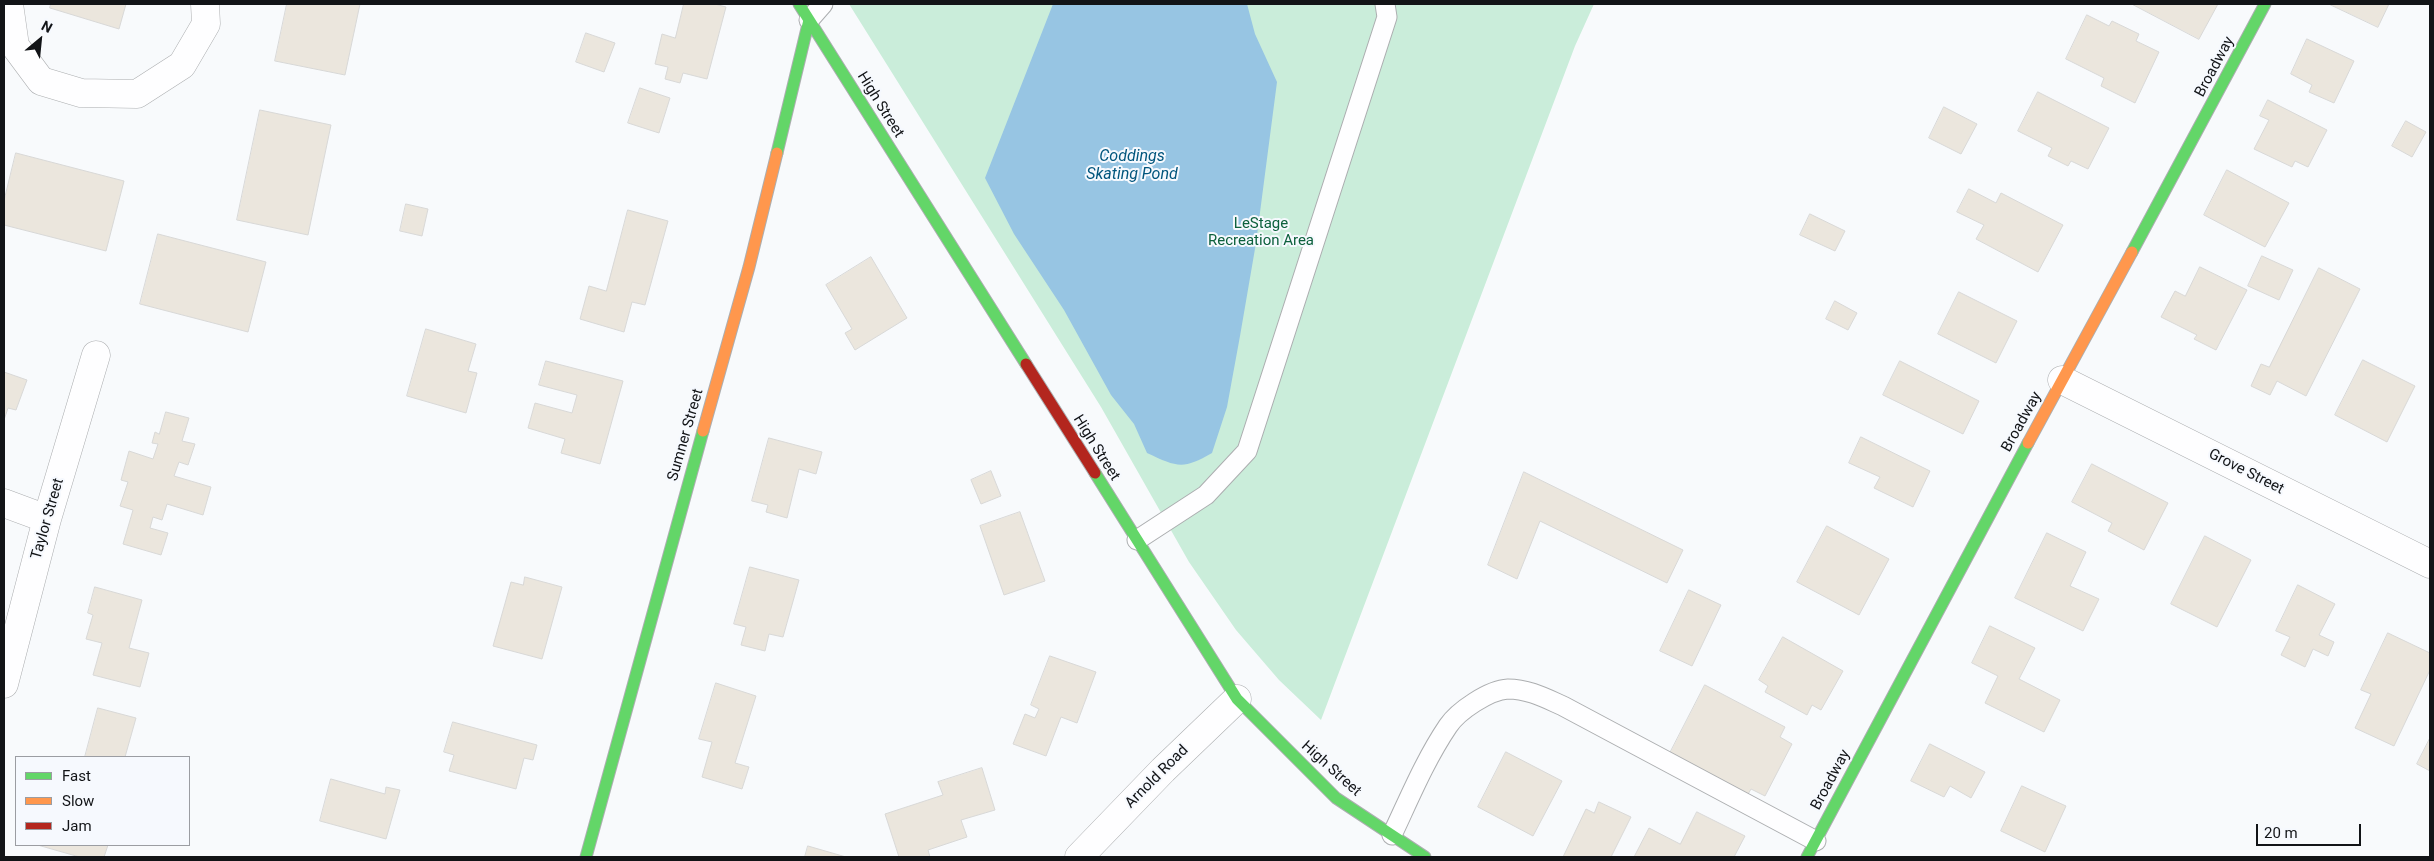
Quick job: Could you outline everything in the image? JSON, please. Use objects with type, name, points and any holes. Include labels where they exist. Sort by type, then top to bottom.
[{"type":"street","points":[[9,4],[15,46],[41,81],[81,93],[137,94],[182,65],[206,24],[205,4]]},
{"type":"street","name":"High Street","points":[[799,4],[1236,699],[1336,798],[1425,857]]},
{"type":"street","name":"Broadway","points":[[1812,849],[2265,4]]},
{"type":"street","name":"Sumner Street","points":[[586,857],[653,609],[749,268],[809,20]]},
{"type":"street","name":"Taylor Street","points":[[4,684],[47,519],[96,355]]},
{"type":"street","name":"Grove Street","points":[[2062,380],[2430,564]]},
{"type":"street","points":[[4,503],[47,519]]},
{"type":"street","name":"Arnold Road","points":[[1079,857],[1163,770],[1236,699]]},
{"type":"lane","points":[[809,20],[823,4]]},
{"type":"lane","points":[[1137,540],[1206,495],[1247,451],[1387,17],[1385,4]]},
{"type":"lane","points":[[1392,835],[1423,770],[1449,724],[1479,698],[1507,689],[1532,692],[1563,706],[1812,849]]},
{"type":"green space","name":"LeStage Recreation Area","points":[[849,4],[1594,4],[1575,46],[1321,720],[1279,680],[1236,630],[1189,562],[1101,407]]},
{"type":"water","name":"Coddings Skating Pond","points":[[1053,4],[1247,4],[1255,34],[1277,82],[1256,243],[1227,407],[1212,453],[1194,462],[1180,465],[1173,464],[1147,453],[1134,424],[1111,395],[1064,310],[1014,234],[985,178]]},
{"type":"building","points":[[51,4],[126,4],[119,29],[50,8]]},
{"type":"building","points":[[287,4],[360,4],[345,75],[275,61]]},
{"type":"building","points":[[684,4],[715,4],[726,7],[707,79],[683,73],[680,83],[665,79],[668,67],[655,64],[662,34],[675,38]]},
{"type":"building","points":[[2132,4],[2218,4],[2199,39]]},
{"type":"building","points":[[2329,4],[2389,4],[2378,27]]},
{"type":"building","points":[[2087,15],[2109,26],[2112,21],[2139,34],[2136,41],[2159,52],[2135,103],[2101,86],[2104,78],[2066,59]]},
{"type":"building","points":[[586,33],[615,43],[604,72],[576,62]]},
{"type":"building","points":[[2307,39],[2354,61],[2334,103],[2309,92],[2312,85],[2291,74]]},
{"type":"building","points":[[640,88],[670,98],[659,133],[628,123]]},
{"type":"building","points":[[2038,92],[2109,128],[2088,169],[2071,161],[2068,166],[2048,156],[2052,148],[2018,131]]},
{"type":"building","points":[[2268,100],[2327,130],[2308,167],[2295,161],[2292,167],[2254,149],[2269,120],[2260,116]]},
{"type":"building","points":[[1944,107],[1977,124],[1961,154],[1929,138]]},
{"type":"building","points":[[260,110],[331,125],[308,235],[237,220]]},
{"type":"building","points":[[2406,121],[2426,132],[2412,157],[2392,146]]},
{"type":"building","points":[[16,153],[124,181],[106,251],[4,225],[4,201]]},
{"type":"building","points":[[2227,170],[2289,203],[2265,247],[2204,215]]},
{"type":"building","points":[[1969,189],[1996,203],[2001,193],[2063,225],[2038,272],[1976,239],[1984,225],[1957,212]]},
{"type":"building","points":[[406,204],[428,209],[422,236],[400,231]]},
{"type":"building","points":[[628,210],[668,221],[645,305],[632,302],[624,332],[580,319],[589,286],[606,291]]},
{"type":"building","points":[[1810,214],[1845,231],[1835,251],[1800,235]]},
{"type":"building","points":[[158,234],[266,262],[248,332],[140,304]]},
{"type":"building","points":[[2262,256],[2293,270],[2279,300],[2248,286]]},
{"type":"building","points":[[871,257],[907,318],[855,350],[845,333],[852,329],[826,285]]},
{"type":"building","points":[[2200,267],[2247,290],[2216,350],[2194,339],[2197,335],[2161,317],[2175,291],[2185,296]]},
{"type":"building","points":[[2319,268],[2360,289],[2306,396],[2277,381],[2270,395],[2251,386],[2261,364],[2269,367]]},
{"type":"building","points":[[1959,292],[2017,321],[1996,363],[1938,334]]},
{"type":"building","points":[[1835,301],[1857,313],[1848,330],[1826,319]]},
{"type":"building","points":[[426,329],[476,344],[468,371],[477,373],[466,413],[407,396]]},
{"type":"building","points":[[2363,360],[2415,386],[2387,442],[2335,415]]},
{"type":"building","points":[[546,361],[623,381],[600,464],[561,453],[565,439],[528,428],[535,403],[572,413],[577,395],[539,385]]},
{"type":"building","points":[[1900,361],[1979,401],[1963,434],[1883,395]]},
{"type":"building","points":[[4,372],[27,380],[16,410],[8,408],[4,420]]},
{"type":"building","points":[[166,412],[189,418],[182,441],[195,444],[188,465],[179,462],[174,476],[211,487],[203,515],[167,504],[162,520],[153,517],[150,528],[168,533],[161,555],[123,544],[133,510],[120,506],[128,482],[121,480],[129,451],[153,459],[158,444],[152,443],[155,432],[159,434]]},
{"type":"building","points":[[1861,437],[1930,471],[1913,507],[1874,488],[1880,477],[1849,463]]},
{"type":"building","points":[[769,438],[822,452],[816,474],[799,469],[787,518],[766,512],[768,505],[752,501]]},
{"type":"building","points":[[2092,464],[2168,503],[2144,550],[2108,531],[2112,523],[2072,502]]},
{"type":"building","points":[[991,471],[1001,496],[981,504],[971,480]]},
{"type":"building","points":[[1524,472],[1683,550],[1667,583],[1540,521],[1517,579],[1488,565]]},
{"type":"building","points":[[1020,512],[1045,581],[1004,595],[980,526]]},
{"type":"building","points":[[1827,526],[1889,559],[1859,615],[1797,582]]},
{"type":"building","points":[[2047,533],[2086,552],[2070,586],[2099,599],[2083,631],[2015,598]]},
{"type":"building","points":[[2205,536],[2251,560],[2217,627],[2171,604]]},
{"type":"building","points":[[750,567],[799,580],[783,637],[769,634],[765,651],[741,645],[746,627],[734,624]]},
{"type":"building","points":[[525,577],[562,587],[542,659],[493,646],[511,582],[523,585]]},
{"type":"building","points":[[2298,585],[2335,604],[2319,635],[2334,642],[2328,656],[2313,649],[2305,667],[2281,655],[2290,637],[2276,631]]},
{"type":"building","points":[[95,587],[142,600],[129,648],[149,653],[140,687],[93,675],[102,643],[86,639],[93,615],[88,613]]},
{"type":"building","points":[[1689,590],[1721,605],[1692,666],[1660,651]]},
{"type":"building","points":[[1990,626],[2035,648],[2019,679],[2060,700],[2044,732],[1985,703],[1998,676],[1972,663]]},
{"type":"building","points":[[2388,633],[2430,653],[2430,670],[2394,746],[2355,728],[2371,694],[2361,690]]},
{"type":"building","points":[[1783,637],[1843,671],[1821,710],[1812,705],[1807,715],[1765,692],[1768,686],[1759,680]]},
{"type":"building","points":[[1050,656],[1096,672],[1077,723],[1061,717],[1046,756],[1013,744],[1025,714],[1035,718],[1039,709],[1031,705]]},
{"type":"building","points":[[716,683],[756,696],[735,763],[749,767],[742,789],[702,777],[712,742],[699,739]]},
{"type":"building","points":[[1705,685],[1785,727],[1780,737],[1792,744],[1765,796],[1751,789],[1747,796],[1669,755]]},
{"type":"building","points":[[98,708],[136,718],[125,756],[85,756]]},
{"type":"building","points":[[453,722],[537,745],[533,760],[524,758],[516,789],[449,771],[454,755],[444,752]]},
{"type":"building","points":[[2430,738],[2430,771],[2417,764]]},
{"type":"building","points":[[1930,744],[1985,772],[1971,798],[1950,786],[1944,797],[1911,781]]},
{"type":"building","points":[[1506,752],[1562,781],[1533,836],[1478,807]]},
{"type":"building","points":[[982,768],[995,810],[961,820],[967,837],[928,850],[930,857],[899,857],[885,814],[943,795],[938,782]]},
{"type":"building","points":[[331,779],[385,794],[386,787],[400,790],[386,839],[320,821]]},
{"type":"building","points":[[2022,786],[2066,806],[2045,852],[2001,831]]},
{"type":"building","points":[[1599,802],[1631,817],[1611,857],[1563,857],[1586,809],[1594,813]]},
{"type":"building","points":[[1697,812],[1745,836],[1734,857],[1634,857],[1649,828],[1680,844]]},
{"type":"building","points":[[42,846],[108,846],[104,857],[80,857]]},
{"type":"building","points":[[808,846],[846,857],[805,857]]},
{"type":"traffic: fast","points":[[799,4],[1026,364]]},
{"type":"traffic: fast","points":[[2132,252],[2265,4]]},
{"type":"traffic: fast","points":[[777,153],[809,20]]},
{"type":"traffic: fast","points":[[586,857],[703,431]]},
{"type":"traffic: fast","points":[[1807,857],[2028,443]]},
{"type":"traffic: fast","points":[[1095,473],[1237,699],[1336,798],[1425,857]]},
{"type":"traffic: slow","points":[[703,431],[749,267],[777,153]]},
{"type":"traffic: slow","points":[[2028,443],[2132,252]]},
{"type":"traffic: jam","points":[[1026,364],[1095,473]]}]
